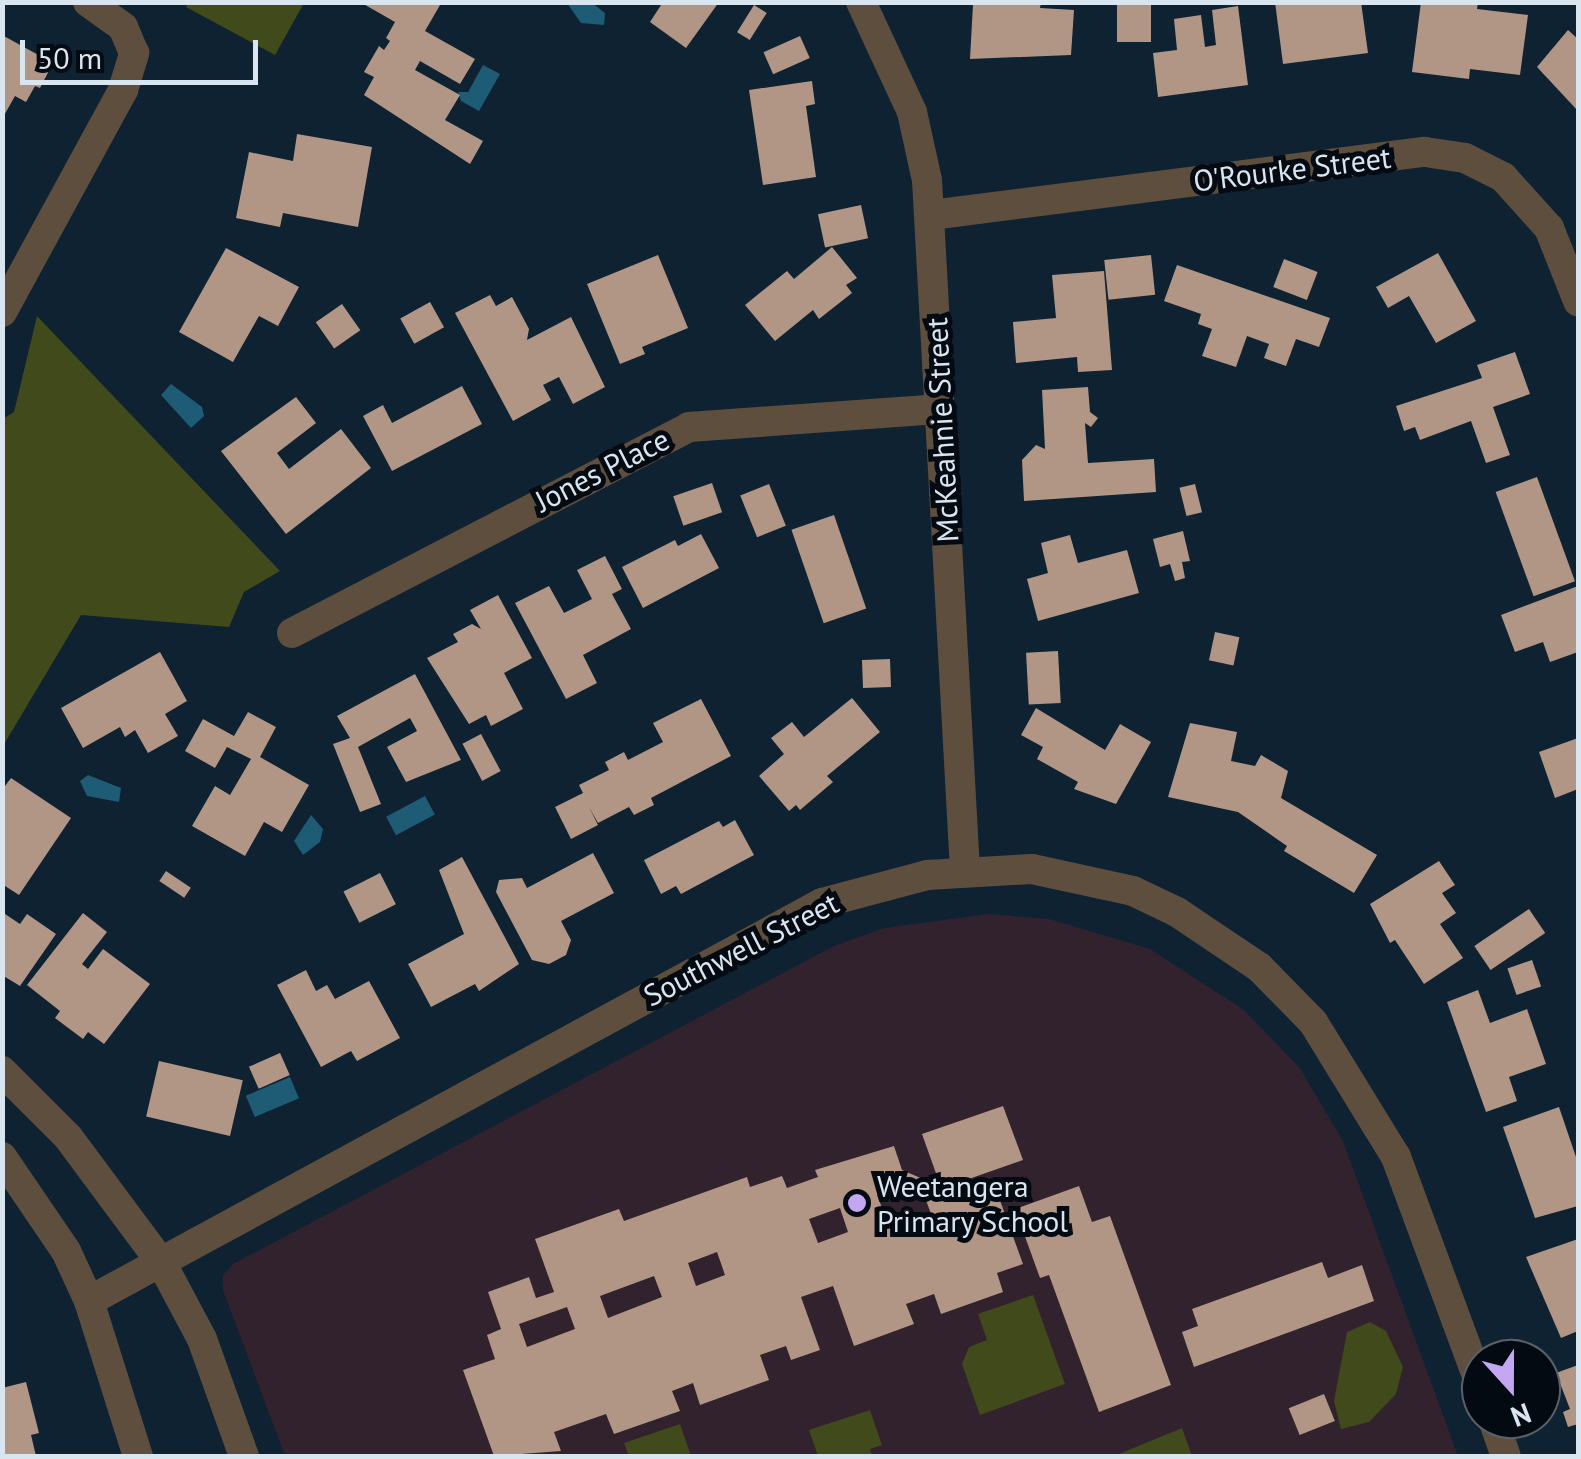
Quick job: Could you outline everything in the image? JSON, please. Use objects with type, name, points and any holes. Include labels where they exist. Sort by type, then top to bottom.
[{"type":"street","points":[[2,312],[134,54],[123,28],[88,2]]},
{"type":"street","name":"McKeahnie Street","points":[[861,2],[912,112],[931,215],[965,871]]},
{"type":"street","name":"O'Rourke Street","points":[[931,215],[1425,152],[1464,158],[1503,177],[1549,228],[1578,301]]},
{"type":"street","name":"Jones Place","points":[[292,633],[689,427],[941,409]]},
{"type":"street","name":"Southwell Street","points":[[90,1301],[797,915],[854,892],[965,871],[1032,869],[1134,891],[1198,923],[1272,981],[1338,1053],[1379,1120],[1462,1339]]},
{"type":"street","points":[[2,1071],[68,1136],[160,1262],[202,1339],[244,1456]]},
{"type":"street","points":[[2,1157],[66,1251],[90,1301],[138,1456]]},
{"type":"shaded area","name":"Weetangera Primary School","points":[[989,914],[1049,919],[1150,949],[1244,1010],[1299,1067],[1343,1141],[1458,1456],[285,1456],[223,1290],[223,1275],[233,1264],[834,946],[884,928]]},
{"type":"green space","points":[[189,2],[304,3],[275,55],[186,7]]},
{"type":"green space","points":[[37,316],[280,571],[244,592],[229,627],[81,615],[3,746],[3,419],[14,412]]},
{"type":"green space","points":[[1033,1295],[1065,1384],[980,1415],[962,1364],[969,1347],[987,1340],[978,1314]]},
{"type":"green space","points":[[1370,1322],[1386,1331],[1403,1367],[1396,1394],[1369,1422],[1341,1429],[1334,1401],[1347,1332]]},
{"type":"green space","points":[[870,1410],[882,1445],[870,1449],[872,1456],[818,1456],[809,1430]]},
{"type":"green space","points":[[680,1424],[691,1456],[629,1456],[624,1443]]},
{"type":"green space","points":[[1182,1428],[1192,1456],[1114,1456]]},
{"type":"water","points":[[567,3],[592,3],[605,13],[604,25],[581,23]]},
{"type":"water","points":[[483,65],[500,74],[479,111],[461,101],[458,92],[468,92]]},
{"type":"water","points":[[171,384],[202,407],[204,416],[191,428],[161,395]]},
{"type":"water","points":[[88,775],[121,788],[119,802],[87,796],[80,781]]},
{"type":"water","points":[[425,796],[435,815],[396,835],[386,817]]},
{"type":"water","points":[[311,815],[323,829],[320,842],[303,855],[294,841]]},
{"type":"water","points":[[290,1077],[299,1098],[255,1117],[246,1096]]},
{"type":"building","points":[[360,2],[440,5],[425,31],[475,59],[460,84],[420,61],[415,70],[460,95],[445,120],[483,141],[470,164],[364,95],[374,77],[364,72],[379,46],[384,50],[390,41],[386,38],[395,22]]},
{"type":"building","points":[[663,2],[719,2],[686,48],[650,22]]},
{"type":"building","points":[[1041,2],[1040,8],[1074,10],[1071,55],[970,59],[973,4]]},
{"type":"building","points":[[1117,2],[1151,2],[1151,42],[1117,42]]},
{"type":"building","points":[[1275,2],[1361,2],[1368,53],[1283,64]]},
{"type":"building","points":[[1421,2],[1478,2],[1477,9],[1528,15],[1520,75],[1470,69],[1469,79],[1412,72]]},
{"type":"building","points":[[754,5],[767,13],[750,40],[737,32]]},
{"type":"building","points":[[1238,6],[1248,85],[1158,97],[1153,53],[1177,50],[1174,19],[1201,15],[1205,47],[1216,45],[1212,10]]},
{"type":"building","points":[[1568,30],[1578,39],[1578,111],[1537,67]]},
{"type":"building","points":[[2,35],[53,63],[40,88],[35,86],[26,102],[15,96],[2,119]]},
{"type":"building","points":[[800,36],[810,58],[773,74],[763,52]]},
{"type":"building","points":[[812,81],[815,104],[806,106],[816,177],[763,185],[749,90]]},
{"type":"building","points":[[297,134],[372,147],[358,227],[283,213],[280,227],[236,218],[249,152],[293,161]]},
{"type":"building","points":[[861,205],[868,238],[825,247],[818,214]]},
{"type":"building","points":[[832,247],[857,278],[846,285],[852,293],[819,319],[813,310],[775,341],[745,305],[787,271],[794,279]]},
{"type":"building","points":[[226,248],[299,287],[278,326],[259,316],[233,362],[179,332]]},
{"type":"building","points":[[1438,253],[1476,321],[1436,343],[1409,296],[1388,308],[1376,287]]},
{"type":"building","points":[[658,255],[688,328],[642,347],[645,354],[620,364],[587,284]]},
{"type":"building","points":[[1151,255],[1155,295],[1108,300],[1104,260]]},
{"type":"building","points":[[1284,259],[1318,272],[1307,300],[1273,287]]},
{"type":"building","points":[[1177,265],[1330,318],[1319,347],[1296,339],[1286,366],[1264,358],[1269,344],[1247,336],[1236,367],[1202,356],[1212,329],[1198,324],[1201,314],[1164,301]]},
{"type":"building","points":[[1104,271],[1112,370],[1078,372],[1077,357],[1016,363],[1013,322],[1056,318],[1052,275]]},
{"type":"building","points":[[490,295],[496,306],[512,297],[529,329],[527,340],[571,317],[605,387],[573,404],[559,377],[543,385],[551,400],[513,421],[455,313]]},
{"type":"building","points":[[430,302],[444,327],[414,344],[400,318]]},
{"type":"building","points":[[342,304],[360,330],[334,349],[316,322]]},
{"type":"building","points":[[1515,352],[1530,394],[1493,407],[1510,455],[1486,463],[1471,421],[1420,440],[1415,427],[1404,431],[1396,406],[1482,378],[1477,365]]},
{"type":"building","points":[[462,386],[482,424],[392,471],[363,416],[383,405],[392,423]]},
{"type":"building","points":[[1088,387],[1090,412],[1098,418],[1091,427],[1085,423],[1088,463],[1154,459],[1156,492],[1024,501],[1022,460],[1036,445],[1045,449],[1042,390]]},
{"type":"building","points":[[296,397],[316,423],[277,453],[289,469],[341,429],[371,468],[286,534],[221,451]]},
{"type":"building","points":[[1537,477],[1575,581],[1534,596],[1496,492]]},
{"type":"building","points":[[712,483],[722,512],[683,526],[673,496]]},
{"type":"building","points":[[769,484],[786,526],[757,537],[740,496]]},
{"type":"building","points":[[1195,484],[1202,512],[1186,516],[1179,488]]},
{"type":"building","points":[[834,515],[866,609],[824,623],[791,530]]},
{"type":"building","points":[[1183,531],[1190,561],[1182,562],[1185,578],[1175,581],[1170,564],[1160,567],[1153,539]]},
{"type":"building","points":[[701,534],[719,568],[643,608],[622,567],[675,540],[678,546]]},
{"type":"building","points":[[1070,535],[1078,563],[1127,550],[1139,593],[1038,621],[1027,579],[1048,573],[1041,543]]},
{"type":"building","points":[[605,556],[622,589],[612,594],[631,629],[583,655],[597,683],[566,699],[515,603],[549,586],[564,613],[592,599],[577,570]]},
{"type":"building","points":[[1578,586],[1578,652],[1550,662],[1543,642],[1515,652],[1501,615]]},
{"type":"building","points":[[498,595],[532,658],[504,673],[523,709],[491,726],[486,715],[469,724],[427,658],[458,642],[453,634],[472,624],[481,629],[470,610]]},
{"type":"building","points":[[1215,632],[1239,637],[1233,666],[1209,660]]},
{"type":"building","points":[[1058,651],[1061,703],[1029,705],[1026,653]]},
{"type":"building","points":[[160,652],[187,701],[165,714],[178,736],[148,753],[135,730],[125,737],[120,727],[83,748],[61,708]]},
{"type":"building","points":[[890,659],[891,687],[863,688],[862,660]]},
{"type":"building","points":[[415,674],[461,760],[406,782],[387,747],[417,731],[410,718],[358,747],[381,804],[360,812],[333,744],[350,738],[337,716]]},
{"type":"building","points":[[852,698],[880,732],[827,776],[833,782],[800,810],[796,805],[789,811],[759,776],[784,754],[771,738],[792,722],[804,737]]},
{"type":"building","points":[[701,699],[731,756],[651,798],[654,805],[634,815],[629,807],[598,823],[589,807],[598,825],[571,839],[555,807],[583,793],[579,785],[609,770],[605,762],[624,752],[628,760],[663,742],[653,723]]},
{"type":"building","points":[[1036,708],[1105,750],[1120,724],[1151,742],[1116,804],[1074,789],[1078,782],[1037,759],[1043,747],[1021,735]]},
{"type":"building","points":[[248,712],[276,727],[260,757],[309,785],[282,832],[264,822],[245,856],[192,826],[215,786],[230,795],[251,759],[227,747],[215,768],[185,751],[203,719],[234,736]]},
{"type":"building","points":[[1190,723],[1237,732],[1231,761],[1255,766],[1261,755],[1288,771],[1281,798],[1377,855],[1354,893],[1284,851],[1287,846],[1238,812],[1168,797]]},
{"type":"building","points":[[481,734],[501,771],[482,781],[462,744]]},
{"type":"building","points":[[1578,738],[1578,789],[1555,798],[1539,752]]},
{"type":"building","points":[[11,778],[71,818],[19,895],[2,884],[2,790]]},
{"type":"building","points":[[735,820],[754,855],[681,894],[676,886],[661,894],[644,860],[719,821],[723,827]]},
{"type":"building","points":[[593,853],[614,893],[561,921],[571,940],[566,955],[549,964],[532,960],[496,892],[499,880],[522,878],[527,888]]},
{"type":"building","points":[[462,857],[519,964],[479,991],[475,984],[431,1007],[408,964],[464,934],[439,870]]},
{"type":"building","points":[[1439,861],[1455,885],[1442,893],[1456,913],[1440,924],[1463,958],[1424,984],[1395,940],[1390,943],[1370,904]]},
{"type":"building","points":[[166,871],[191,888],[184,898],[159,881]]},
{"type":"building","points":[[380,873],[396,904],[359,923],[343,892]]},
{"type":"building","points":[[1529,909],[1545,933],[1491,970],[1474,946]]},
{"type":"building","points":[[2,912],[20,924],[27,914],[56,934],[20,986],[2,975]]},
{"type":"building","points":[[83,913],[107,932],[82,964],[88,969],[103,949],[150,984],[104,1044],[88,1032],[83,1039],[55,1018],[60,1011],[27,985]]},
{"type":"building","points":[[1532,960],[1541,986],[1517,995],[1507,968]]},
{"type":"building","points":[[306,970],[316,991],[327,985],[335,999],[369,981],[400,1038],[357,1061],[351,1051],[321,1067],[277,985]]},
{"type":"building","points":[[1478,990],[1490,1023],[1527,1009],[1546,1064],[1509,1077],[1517,1101],[1486,1112],[1447,1002]]},
{"type":"building","points":[[280,1053],[290,1075],[259,1089],[249,1067]]},
{"type":"building","points":[[159,1061],[243,1080],[230,1136],[146,1117]]},
{"type":"building","name":"Weetangera Primary School","points":[[1003,1106],[1023,1160],[963,1181],[972,1204],[998,1195],[1023,1264],[997,1273],[1003,1292],[941,1314],[934,1294],[906,1304],[914,1324],[854,1346],[833,1286],[801,1297],[820,1350],[791,1360],[786,1346],[760,1355],[769,1380],[700,1405],[693,1383],[672,1391],[680,1411],[614,1434],[606,1414],[554,1432],[561,1451],[494,1456],[463,1370],[495,1359],[487,1335],[501,1329],[488,1292],[529,1277],[536,1298],[554,1292],[535,1239],[619,1209],[624,1221],[747,1177],[750,1187],[782,1176],[787,1188],[818,1177],[815,1170],[894,1146],[902,1170],[930,1182],[938,1179],[922,1134]],"holes":[[[902,1185],[924,1195],[933,1219],[910,1228],[904,1211],[886,1218],[877,1195]],[[840,1208],[848,1232],[818,1243],[809,1219]],[[717,1252],[725,1275],[696,1286],[688,1263]],[[654,1276],[662,1297],[608,1318],[600,1296]],[[567,1307],[575,1329],[527,1347],[519,1324]]]},
{"type":"building","points":[[1559,1107],[1578,1163],[1578,1206],[1535,1218],[1503,1127]]},
{"type":"building","points":[[1079,1186],[1092,1222],[1110,1216],[1171,1385],[1099,1412],[1049,1275],[1040,1278],[1015,1209]]},
{"type":"building","points":[[1578,1239],[1578,1331],[1561,1338],[1526,1257]]},
{"type":"building","points":[[1322,1262],[1328,1278],[1362,1265],[1374,1301],[1194,1367],[1182,1332],[1198,1326],[1192,1309]]},
{"type":"building","points":[[1578,1365],[1578,1424],[1568,1427],[1563,1412],[1570,1409],[1561,1386],[1561,1371]]},
{"type":"building","points":[[26,1382],[39,1433],[31,1435],[36,1456],[2,1456],[2,1388]]},
{"type":"building","points":[[1324,1394],[1335,1421],[1300,1435],[1289,1408]]},
{"type":"place","name":"Weetangera Primary School","points":[[857,1203]]}]
